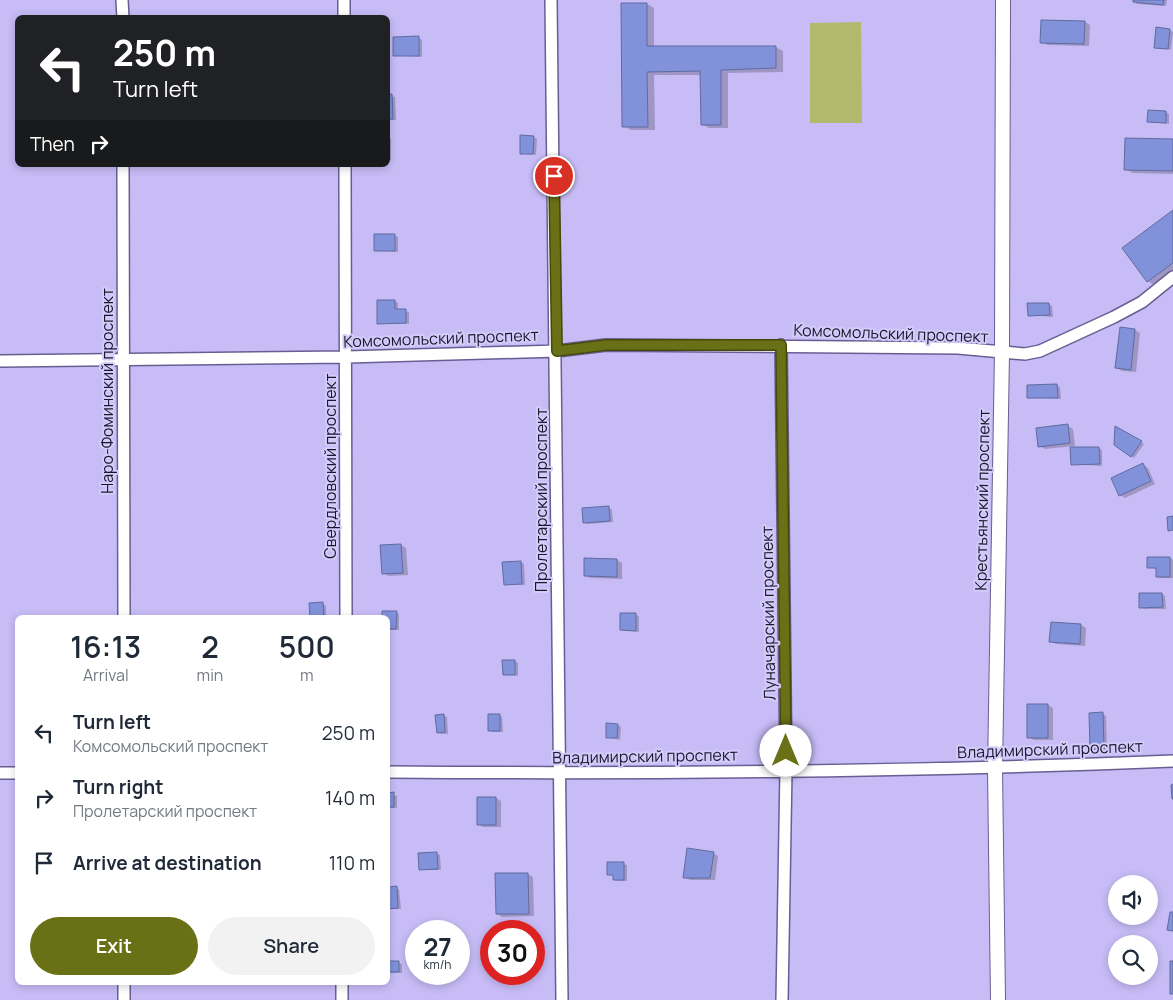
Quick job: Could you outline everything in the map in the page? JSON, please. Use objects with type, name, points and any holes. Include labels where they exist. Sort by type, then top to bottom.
[{"type":"street","points":[[122,0],[122,15]]},
{"type":"street","points":[[344,0],[344,15]]},
{"type":"street","name":"Пролетарский проспект","points":[[551,0],[557,351],[558,773],[562,1000]]},
{"type":"street","name":"Крестьянский проспект","points":[[998,1000],[995,769],[1002,353],[1003,0]]},
{"type":"street","name":"Наро-Фоминский проспект","points":[[123,167],[124,615]]},
{"type":"street","name":"Свердловский проспект","points":[[345,167],[347,358],[346,615]]},
{"type":"street","name":"Комсомольский проспект","points":[[0,361],[347,358],[557,351],[606,345],[958,348],[1025,354],[1040,351],[1114,317],[1142,302],[1173,277]]},
{"type":"street","name":"Луначарский проспект","points":[[781,345],[786,770],[782,1000]]},
{"type":"street","name":"Владимирский проспект","points":[[390,772],[558,773],[995,769],[1173,761]]},
{"type":"street","points":[[0,773],[15,773]]},
{"type":"street","points":[[124,985],[124,1000]]},
{"type":"street","points":[[342,985],[342,1000]]},
{"type":"green space","points":[[861,22],[862,123],[810,123],[810,23]]},
{"type":"building","points":[[1133,0],[1164,0],[1163,5],[1133,2]]},
{"type":"building","points":[[621,3],[647,3],[647,46],[776,46],[776,68],[721,70],[721,125],[701,125],[700,71],[647,72],[648,127],[622,127]]},
{"type":"building","points":[[1041,20],[1085,21],[1084,44],[1040,43]]},
{"type":"building","points":[[1156,27],[1170,29],[1168,49],[1154,48]]},
{"type":"building","points":[[419,36],[419,56],[393,56],[393,37]]},
{"type":"building","points":[[390,94],[392,94],[393,119],[390,119]]},
{"type":"building","points":[[1148,110],[1166,111],[1166,123],[1147,122]]},
{"type":"building","points":[[520,135],[534,136],[533,154],[520,154]]},
{"type":"building","points":[[1125,138],[1173,139],[1173,171],[1124,170]]},
{"type":"building","points":[[1173,210],[1173,263],[1147,282],[1122,248]]},
{"type":"building","points":[[374,234],[395,234],[395,251],[374,251]]},
{"type":"building","points":[[377,300],[395,300],[395,309],[406,309],[406,323],[377,324]]},
{"type":"building","points":[[1027,303],[1049,303],[1050,315],[1028,316]]},
{"type":"building","points":[[1120,327],[1135,329],[1131,370],[1115,368]]},
{"type":"building","points":[[1057,384],[1058,398],[1027,398],[1027,385]]},
{"type":"building","points":[[1068,424],[1070,443],[1038,447],[1036,428]]},
{"type":"building","points":[[1115,426],[1142,441],[1131,457],[1114,445]]},
{"type":"building","points":[[1070,447],[1099,447],[1100,464],[1071,465]]},
{"type":"building","points":[[1143,463],[1151,481],[1119,496],[1111,478]]},
{"type":"building","points":[[609,506],[610,521],[583,523],[582,508]]},
{"type":"building","points":[[1173,516],[1173,530],[1168,531],[1167,517]]},
{"type":"building","points":[[401,544],[403,573],[382,574],[380,545]]},
{"type":"building","points":[[1147,557],[1170,557],[1170,577],[1156,577],[1156,568],[1147,568]]},
{"type":"building","points":[[584,558],[617,559],[617,577],[584,576]]},
{"type":"building","points":[[521,561],[522,584],[504,585],[502,562]]},
{"type":"building","points":[[1139,593],[1162,593],[1163,607],[1139,608]]},
{"type":"building","points":[[323,602],[324,615],[310,615],[309,603]]},
{"type":"building","points":[[382,611],[397,611],[396,629],[390,629],[390,615],[382,615]]},
{"type":"building","points":[[620,613],[636,613],[636,631],[620,630]]},
{"type":"building","points":[[1051,622],[1081,624],[1080,644],[1049,642]]},
{"type":"building","points":[[502,660],[515,660],[515,675],[503,675]]},
{"type":"building","points":[[1027,704],[1048,704],[1048,738],[1027,738]]},
{"type":"building","points":[[1103,712],[1104,749],[1090,749],[1089,713]]},
{"type":"building","points":[[444,714],[445,732],[437,733],[435,715]]},
{"type":"building","points":[[488,714],[500,714],[500,731],[488,731]]},
{"type":"building","points":[[606,723],[618,724],[617,738],[606,738]]},
{"type":"building","points":[[1173,784],[1173,799],[1172,799],[1171,785]]},
{"type":"building","points":[[394,792],[394,807],[390,807],[390,793]]},
{"type":"building","points":[[477,797],[496,797],[496,825],[477,825]]},
{"type":"building","points":[[687,848],[714,852],[710,878],[683,878]]},
{"type":"building","points":[[437,852],[438,869],[419,870],[418,853]]},
{"type":"building","points":[[607,862],[624,862],[624,880],[613,880],[613,875],[607,875]]},
{"type":"building","points":[[495,873],[528,873],[529,914],[496,914]]},
{"type":"building","points":[[397,886],[398,908],[390,909],[390,887]]},
{"type":"building","points":[[1170,912],[1173,912],[1173,931],[1167,930]]},
{"type":"building","points":[[390,961],[399,961],[399,972],[390,972]]},
{"type":"building","points":[[1170,961],[1173,961],[1173,994],[1170,994]]},
{"type":"route","points":[[554,176],[557,351],[606,345],[781,345],[786,751]]}]
